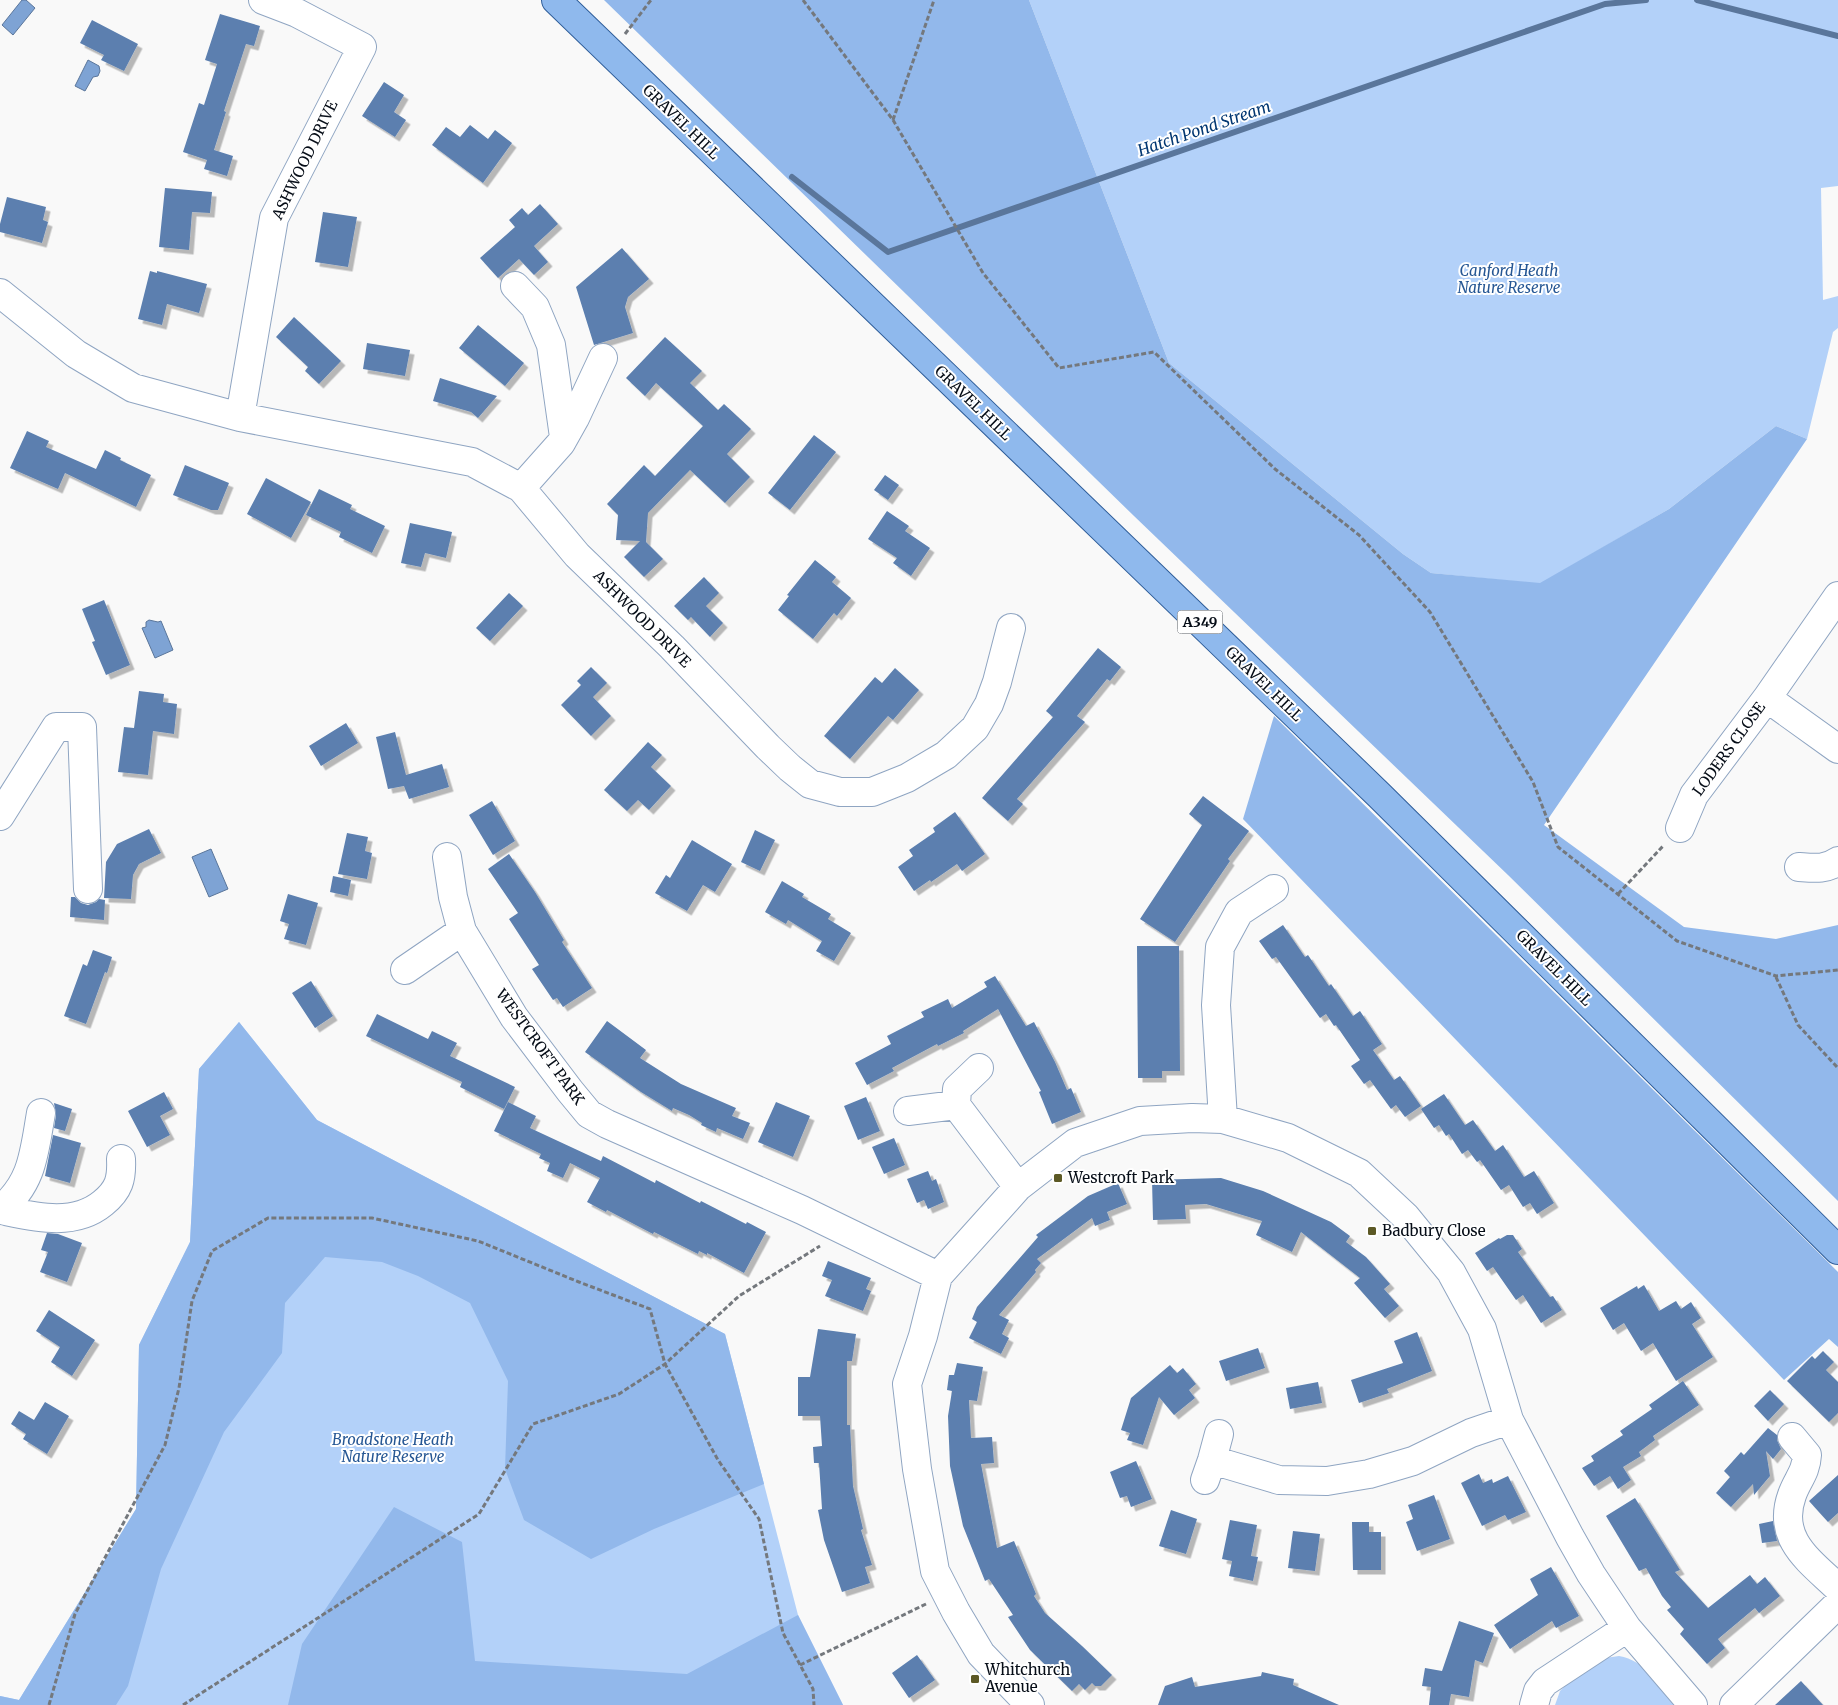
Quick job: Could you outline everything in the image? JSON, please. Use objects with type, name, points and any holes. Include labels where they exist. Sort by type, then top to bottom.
[{"type":"main road","name":"GRAVEL HILL","points":[[556,0],[1373,789],[1838,1250]]},
{"type":"street","name":"ASHWOOD DRIVE","points":[[240,417],[274,218],[362,47],[297,13],[263,0]]},
{"type":"street","points":[[515,286],[535,307],[551,345],[564,437]]},
{"type":"street","name":"ASHWOOD DRIVE","points":[[0,294],[76,354],[132,388],[240,417],[472,462],[520,488],[577,555],[790,768],[810,784],[840,792],[872,792],[907,778],[946,755],[975,728],[988,704],[997,682],[1011,628]]},
{"type":"street","points":[[520,488],[561,443],[603,358]]},
{"type":"street","name":"LODERS CLOSE","points":[[1680,828],[1694,795],[1767,698],[1838,596]]},
{"type":"street","name":"LODERS CLOSE","points":[[1767,698],[1838,749]]},
{"type":"street","points":[[0,816],[56,727],[82,727],[88,888]]},
{"type":"street","name":"WESTCROFT PARK","points":[[447,857],[453,898],[462,931],[514,1017],[589,1114],[607,1124],[793,1206],[938,1276]]},
{"type":"street","points":[[1799,866],[1819,868],[1832,865],[1838,861]]},
{"type":"street","points":[[1223,1119],[1216,1005],[1220,947],[1239,912],[1274,889]]},
{"type":"street","points":[[405,970],[462,931]]},
{"type":"street","points":[[979,1068],[958,1089],[956,1105],[1018,1188]]},
{"type":"street","points":[[908,1111],[956,1105]]},
{"type":"street","points":[[0,1210],[16,1195],[32,1165],[41,1113]]},
{"type":"street","points":[[1030,1705],[981,1654],[935,1571],[916,1469],[907,1384],[923,1336],[938,1276],[1018,1188],[1074,1143],[1140,1120],[1192,1118],[1223,1119],[1288,1138],[1359,1173],[1406,1217],[1451,1272],[1482,1329],[1509,1420],[1570,1537],[1627,1628],[1693,1705]]},
{"type":"street","points":[[0,1210],[29,1216],[68,1219],[93,1211],[114,1194],[122,1174],[121,1159]]},
{"type":"street","points":[[1212,1458],[1279,1480],[1327,1481],[1369,1474],[1413,1461],[1472,1433],[1509,1420]]},
{"type":"street","points":[[1792,1437],[1807,1456],[1803,1476],[1793,1491],[1788,1507],[1786,1520],[1788,1527],[1798,1548],[1838,1588]]},
{"type":"street","points":[[1734,1705],[1838,1604]]},
{"type":"street","points":[[1534,1705],[1538,1691],[1545,1682],[1627,1628]]},
{"type":"path","points":[[610,54],[651,0]]},
{"type":"path","points":[[803,0],[893,120],[983,273],[1059,368],[1154,352],[1275,469],[1359,536],[1430,612],[1533,782],[1558,847],[1677,940],[1776,976],[1838,970]]},
{"type":"path","points":[[893,120],[934,0]]},
{"type":"path","points":[[1618,894],[1680,828]]},
{"type":"path","points":[[1776,976],[1798,1025],[1838,1068]]},
{"type":"path","points":[[49,1705],[75,1614],[165,1445],[179,1388],[192,1301],[212,1251],[268,1218],[372,1218],[478,1241],[650,1309],[665,1364],[718,1460],[759,1519],[783,1632],[813,1689],[814,1705]]},
{"type":"path","points":[[183,1705],[479,1514],[533,1424],[620,1394],[665,1364],[739,1296],[844,1231]]},
{"type":"path","points":[[800,1665],[932,1602],[946,1592]]},
{"type":"green space","name":"Canford Heath Nature Reserve","points":[[1029,0],[1838,0],[1838,186],[1821,188],[1823,300],[1838,296],[1838,328],[1833,332],[1807,439],[1776,426],[1669,509],[1540,584],[1431,573],[1403,554],[1169,363]]},
{"type":"green space","name":"Broadstone Heath Nature Reserve","points":[[239,1022],[317,1120],[725,1334],[798,1615],[843,1705],[0,1705],[0,1696],[19,1700],[136,1509],[139,1345],[190,1242],[199,1069]]},
{"type":"green space","points":[[1619,1656],[1628,1658],[1645,1668],[1677,1705],[1555,1705],[1560,1691],[1568,1683],[1605,1658]]},
{"type":"shaded area","points":[[22,0],[26,0],[35,8],[13,35],[2,25]]},
{"type":"shaded area","points":[[604,0],[1029,0],[1169,363],[1403,554],[1431,573],[1540,583],[1669,509],[1776,426],[1807,439],[1544,825],[1684,927],[1776,939],[1838,925],[1838,1201],[1508,875],[1134,516]]},
{"type":"shaded area","points":[[88,60],[99,66],[100,71],[98,76],[93,77],[85,91],[75,86]]},
{"type":"shaded area","points":[[149,620],[161,621],[173,650],[155,658],[142,628],[146,627],[146,622]]},
{"type":"shaded area","points":[[1274,716],[1838,1272],[1838,1347],[1829,1339],[1784,1380],[1243,819]]},
{"type":"shaded area","points":[[211,849],[228,889],[209,897],[192,857]]},
{"type":"shaded area","points":[[239,1022],[317,1120],[725,1334],[764,1484],[654,1529],[591,1559],[524,1520],[505,1469],[508,1381],[470,1303],[418,1276],[382,1262],[325,1257],[285,1303],[282,1353],[224,1432],[161,1569],[128,1686],[116,1705],[0,1705],[0,1696],[19,1700],[136,1509],[139,1345],[190,1242],[199,1069]]},
{"type":"shaded area","points":[[394,1507],[462,1542],[475,1661],[687,1674],[798,1615],[843,1705],[288,1705],[302,1644]]},
{"type":"building","points":[[220,14],[260,26],[254,46],[246,44],[224,111],[226,112],[214,150],[233,156],[227,176],[204,169],[207,160],[183,152],[199,103],[204,105],[217,64],[205,60]]},
{"type":"building","points":[[92,20],[138,44],[124,71],[101,60],[104,55],[80,43]]},
{"type":"building","points":[[384,82],[404,95],[394,112],[406,120],[395,137],[362,116]]},
{"type":"building","points":[[470,125],[488,139],[495,130],[512,143],[483,183],[432,145],[446,127],[460,137]]},
{"type":"building","points":[[165,188],[212,192],[210,213],[192,212],[189,250],[159,247]]},
{"type":"building","points":[[7,197],[46,207],[43,220],[48,222],[42,243],[0,232],[0,224]]},
{"type":"building","points":[[540,204],[558,224],[534,246],[548,262],[534,275],[519,259],[498,278],[480,258],[515,227],[509,220],[522,208],[528,215]]},
{"type":"building","points":[[323,212],[357,217],[348,267],[315,262]]},
{"type":"building","points":[[622,248],[649,279],[628,297],[625,307],[633,333],[594,345],[576,287]]},
{"type":"building","points":[[150,271],[157,273],[157,271],[207,284],[199,313],[167,304],[162,325],[138,319]]},
{"type":"building","points":[[294,317],[341,361],[319,384],[305,371],[308,367],[276,337]]},
{"type":"building","points":[[478,325],[524,363],[505,386],[459,348]]},
{"type":"building","points":[[665,337],[702,371],[690,383],[718,410],[724,404],[751,429],[727,454],[750,477],[725,503],[690,470],[648,513],[646,542],[663,559],[644,577],[624,557],[640,541],[616,540],[618,515],[607,504],[644,465],[655,476],[703,426],[656,383],[645,396],[626,378]]},
{"type":"building","points":[[367,343],[410,350],[405,376],[363,369]]},
{"type":"building","points":[[440,378],[497,396],[478,418],[471,412],[433,401]]},
{"type":"building","points":[[27,431],[49,441],[46,447],[96,469],[105,450],[121,458],[120,460],[151,475],[136,507],[65,473],[58,489],[10,468]]},
{"type":"building","points":[[814,435],[836,452],[790,510],[768,493]]},
{"type":"building","points":[[185,465],[229,483],[218,510],[211,510],[173,495]]},
{"type":"building","points":[[885,475],[899,485],[888,500],[874,490]]},
{"type":"building","points":[[266,478],[311,502],[291,538],[247,514]]},
{"type":"building","points":[[319,489],[352,505],[350,509],[385,526],[372,553],[339,537],[341,532],[306,515]]},
{"type":"building","points":[[887,511],[909,526],[905,531],[930,548],[911,576],[893,563],[897,558],[868,539]]},
{"type":"building","points":[[410,523],[452,532],[446,558],[425,553],[421,567],[401,563]]},
{"type":"building","points":[[815,560],[836,577],[832,582],[851,598],[837,616],[834,613],[813,639],[778,610],[789,596],[787,595]]},
{"type":"building","points":[[704,577],[719,593],[706,606],[723,623],[710,637],[691,617],[688,620],[674,606]]},
{"type":"building","points":[[509,593],[523,606],[490,641],[476,628]]},
{"type":"building","points":[[104,600],[130,665],[106,675],[92,642],[95,641],[82,609]]},
{"type":"building","points":[[1098,648],[1121,667],[1110,681],[1107,679],[1077,716],[1085,722],[1017,799],[1023,804],[1008,821],[982,798],[1053,717],[1046,711]]},
{"type":"building","points":[[591,667],[607,683],[593,697],[611,716],[591,736],[561,705],[581,685],[577,681]]},
{"type":"building","points":[[895,668],[919,690],[893,720],[888,716],[850,759],[824,736],[875,677],[882,683]]},
{"type":"building","points":[[139,691],[164,694],[163,702],[177,704],[174,734],[153,731],[148,775],[118,772],[124,727],[134,728]]},
{"type":"building","points":[[346,723],[358,743],[321,766],[309,746]]},
{"type":"building","points":[[395,732],[406,775],[442,764],[449,787],[409,799],[404,786],[388,789],[376,737]]},
{"type":"building","points":[[648,742],[662,755],[651,767],[671,786],[649,810],[638,800],[627,811],[604,790]]},
{"type":"building","points":[[1203,796],[1249,831],[1228,859],[1230,861],[1175,942],[1140,919],[1202,825],[1189,814]]},
{"type":"building","points":[[492,801],[515,841],[493,855],[469,815]]},
{"type":"building","points":[[955,812],[985,854],[962,871],[957,864],[914,891],[898,867],[913,856],[909,850],[935,832],[933,828]]},
{"type":"building","points":[[149,829],[161,853],[139,864],[133,875],[131,899],[104,898],[106,862],[117,844]]},
{"type":"building","points":[[755,830],[775,840],[760,871],[741,862]]},
{"type":"building","points":[[347,833],[368,837],[365,851],[372,853],[367,879],[338,874]]},
{"type":"building","points":[[692,840],[732,864],[715,892],[703,885],[687,911],[655,893],[666,875],[670,878]]},
{"type":"building","points":[[509,854],[535,892],[564,940],[562,942],[592,988],[563,1007],[557,998],[553,1000],[532,969],[539,965],[509,919],[518,913],[488,869]]},
{"type":"building","points":[[333,876],[351,880],[348,896],[330,892]]},
{"type":"building","points":[[782,881],[804,894],[802,897],[831,914],[828,919],[851,933],[834,961],[816,951],[822,941],[788,920],[786,924],[765,912]]},
{"type":"building","points":[[288,894],[318,903],[306,945],[284,939],[289,924],[280,921]]},
{"type":"building","points":[[71,897],[75,897],[81,903],[88,905],[99,899],[105,900],[104,920],[70,917]]},
{"type":"building","points":[[1283,925],[1305,957],[1308,955],[1329,986],[1331,984],[1353,1016],[1360,1011],[1382,1044],[1373,1050],[1394,1080],[1400,1076],[1421,1106],[1405,1117],[1396,1105],[1391,1109],[1370,1080],[1364,1084],[1351,1066],[1360,1060],[1336,1025],[1334,1026],[1326,1014],[1320,1018],[1276,957],[1272,959],[1259,941]]},
{"type":"building","points":[[1137,946],[1179,946],[1180,1071],[1162,1071],[1162,1078],[1138,1078]]},
{"type":"building","points":[[93,950],[112,957],[86,1024],[64,1016],[83,964],[87,966]]},
{"type":"building","points":[[995,976],[1026,1026],[1034,1022],[1067,1090],[1071,1088],[1081,1112],[1052,1124],[1039,1092],[1041,1091],[998,1009],[963,1031],[964,1033],[938,1046],[937,1044],[892,1068],[894,1071],[867,1085],[855,1063],[891,1044],[887,1036],[924,1017],[921,1012],[948,999],[952,1008],[987,987],[984,982]]},
{"type":"building","points":[[311,981],[333,1016],[315,1028],[292,993]]},
{"type":"building","points":[[377,1014],[428,1039],[432,1031],[457,1043],[450,1056],[515,1087],[504,1109],[460,1087],[462,1082],[366,1036]]},
{"type":"building","points":[[607,1021],[646,1050],[640,1058],[681,1084],[736,1108],[732,1116],[750,1123],[743,1139],[717,1128],[716,1132],[701,1125],[702,1123],[689,1115],[673,1108],[672,1111],[641,1092],[585,1052]]},
{"type":"building","points":[[164,1092],[173,1109],[160,1116],[170,1135],[147,1147],[128,1111]]},
{"type":"building","points":[[1444,1094],[1465,1125],[1473,1120],[1495,1151],[1503,1145],[1524,1177],[1534,1171],[1554,1203],[1537,1214],[1530,1203],[1523,1207],[1509,1185],[1501,1190],[1480,1160],[1477,1162],[1468,1150],[1462,1154],[1449,1134],[1446,1136],[1439,1125],[1434,1128],[1421,1109]]},
{"type":"building","points":[[866,1097],[880,1131],[858,1140],[844,1106]]},
{"type":"building","points":[[508,1102],[536,1116],[530,1128],[601,1161],[603,1156],[655,1183],[656,1180],[700,1203],[701,1201],[766,1232],[744,1273],[707,1253],[707,1255],[699,1251],[698,1254],[587,1202],[600,1178],[570,1163],[563,1178],[547,1171],[550,1163],[539,1158],[541,1154],[494,1131]]},
{"type":"building","points":[[776,1102],[810,1116],[793,1157],[758,1142]]},
{"type":"building","points":[[54,1103],[72,1109],[65,1131],[54,1128],[56,1115]]},
{"type":"building","points":[[53,1135],[81,1143],[70,1183],[45,1176]]},
{"type":"building","points":[[894,1138],[905,1165],[884,1174],[872,1147]]},
{"type":"building","points":[[928,1171],[932,1181],[936,1179],[944,1202],[928,1209],[924,1200],[917,1203],[907,1179]]},
{"type":"building","points":[[1221,1178],[1263,1191],[1331,1222],[1350,1236],[1346,1242],[1366,1257],[1390,1284],[1384,1289],[1399,1306],[1385,1318],[1354,1283],[1360,1278],[1301,1232],[1292,1252],[1256,1235],[1262,1221],[1206,1204],[1185,1205],[1186,1219],[1153,1220],[1152,1180]]},
{"type":"building","points":[[1118,1183],[1127,1204],[1107,1212],[1110,1220],[1095,1226],[1092,1218],[1037,1259],[1041,1263],[1035,1270],[1036,1272],[999,1315],[1009,1320],[1002,1334],[1009,1338],[1001,1354],[969,1338],[977,1322],[972,1319],[977,1307],[1038,1237],[1036,1235],[1088,1196]]},
{"type":"building","points":[[47,1233],[58,1234],[82,1243],[67,1282],[40,1272],[48,1252],[41,1250]]},
{"type":"building","points":[[1507,1235],[1513,1235],[1522,1249],[1518,1252],[1550,1297],[1553,1296],[1562,1310],[1541,1323],[1523,1295],[1516,1300],[1493,1267],[1487,1271],[1475,1253]]},
{"type":"building","points":[[828,1261],[871,1278],[866,1289],[871,1291],[863,1311],[825,1296],[832,1280],[822,1276]]},
{"type":"building","points":[[1644,1285],[1659,1311],[1676,1301],[1681,1309],[1691,1302],[1701,1318],[1692,1324],[1713,1357],[1676,1381],[1653,1343],[1641,1351],[1624,1323],[1613,1330],[1600,1308],[1637,1286],[1638,1289]]},
{"type":"building","points":[[49,1310],[95,1340],[72,1376],[51,1362],[60,1347],[36,1331]]},
{"type":"building","points":[[818,1329],[856,1334],[852,1361],[847,1361],[847,1425],[850,1425],[853,1486],[863,1529],[861,1530],[872,1565],[865,1567],[870,1583],[842,1592],[824,1540],[818,1510],[822,1509],[819,1463],[814,1463],[813,1447],[822,1446],[820,1416],[798,1416],[798,1377],[810,1377]]},
{"type":"building","points":[[1417,1332],[1432,1371],[1387,1389],[1389,1393],[1359,1403],[1351,1380],[1403,1363],[1394,1341]]},
{"type":"building","points":[[1258,1348],[1265,1368],[1226,1381],[1219,1361]]},
{"type":"building","points":[[1823,1351],[1834,1362],[1826,1370],[1838,1382],[1838,1413],[1829,1422],[1787,1381],[1812,1356],[1815,1359]]},
{"type":"building","points":[[957,1363],[983,1367],[977,1401],[969,1400],[971,1438],[992,1437],[994,1463],[981,1464],[997,1548],[1014,1541],[1036,1594],[1034,1596],[1045,1613],[1112,1675],[1101,1686],[1095,1686],[1092,1683],[1085,1690],[1079,1684],[1072,1691],[1030,1650],[1008,1617],[1013,1615],[989,1579],[985,1581],[963,1526],[950,1466],[948,1416],[952,1391],[947,1390],[949,1375],[954,1375]]},
{"type":"building","points":[[1170,1365],[1177,1373],[1183,1368],[1196,1384],[1189,1390],[1195,1398],[1174,1415],[1159,1397],[1143,1445],[1127,1440],[1130,1433],[1121,1430],[1131,1398]]},
{"type":"building","points":[[1683,1381],[1699,1405],[1653,1436],[1655,1440],[1639,1452],[1641,1456],[1623,1467],[1631,1480],[1618,1489],[1610,1476],[1594,1486],[1582,1468],[1594,1461],[1591,1456],[1623,1435],[1620,1431],[1652,1409],[1649,1405]]},
{"type":"building","points":[[1318,1382],[1322,1403],[1290,1409],[1286,1388]]},
{"type":"building","points":[[1770,1390],[1784,1404],[1768,1421],[1754,1406]]},
{"type":"building","points":[[45,1402],[69,1416],[47,1454],[23,1439],[26,1434],[11,1424],[19,1411],[34,1420]]},
{"type":"building","points":[[1768,1428],[1777,1435],[1781,1449],[1773,1459],[1766,1451],[1770,1476],[1754,1495],[1753,1484],[1731,1507],[1716,1493],[1730,1477],[1724,1471],[1741,1452],[1744,1455]]},
{"type":"building","points":[[1136,1461],[1152,1499],[1131,1507],[1127,1496],[1120,1498],[1110,1472]]},
{"type":"building","points":[[1479,1474],[1483,1483],[1492,1479],[1493,1483],[1508,1476],[1526,1512],[1508,1520],[1505,1515],[1482,1526],[1461,1483]]},
{"type":"building","points":[[1838,1475],[1838,1513],[1828,1522],[1809,1501]]},
{"type":"building","points":[[1434,1495],[1450,1539],[1417,1551],[1406,1522],[1413,1519],[1408,1505]]},
{"type":"building","points":[[1635,1498],[1680,1570],[1675,1572],[1708,1608],[1750,1575],[1757,1584],[1765,1577],[1780,1596],[1759,1613],[1755,1608],[1718,1639],[1725,1648],[1707,1664],[1680,1634],[1684,1629],[1667,1610],[1671,1607],[1662,1596],[1646,1568],[1639,1571],[1606,1516]]},
{"type":"building","points":[[1171,1510],[1197,1519],[1186,1554],[1159,1546]]},
{"type":"building","points":[[1230,1520],[1257,1525],[1251,1556],[1258,1557],[1253,1581],[1229,1576],[1232,1561],[1222,1559]]},
{"type":"building","points":[[1773,1521],[1777,1541],[1762,1543],[1759,1524]]},
{"type":"building","points":[[1352,1522],[1369,1522],[1369,1532],[1381,1532],[1381,1570],[1353,1570]]},
{"type":"building","points":[[1293,1531],[1320,1534],[1315,1571],[1288,1568]]},
{"type":"building","points":[[1551,1567],[1579,1616],[1556,1628],[1552,1621],[1510,1649],[1494,1625],[1538,1595],[1530,1579]]},
{"type":"building","points":[[1459,1621],[1494,1633],[1483,1663],[1475,1660],[1469,1697],[1451,1694],[1449,1705],[1429,1705],[1431,1687],[1422,1686],[1425,1668],[1442,1671]]},
{"type":"building","points":[[917,1655],[935,1680],[909,1698],[892,1673]]},
{"type":"building","points":[[1262,1672],[1294,1679],[1293,1685],[1339,1705],[1158,1705],[1165,1686],[1192,1677],[1195,1687],[1261,1676]]},
{"type":"building","points":[[1801,1681],[1823,1705],[1775,1705]]},
{"type":"waterway","name":"Hatch Pond Stream","points":[[792,177],[888,252],[1605,4],[1646,0]]},
{"type":"waterway","name":"Hatch Pond Stream","points":[[1697,0],[1838,36]]},
{"type":"place","name":"Westcroft Park","points":[[1058,1178]]},
{"type":"place","name":"Badbury Close","points":[[1372,1231]]},
{"type":"place","name":"Whitchurch Avenue","points":[[975,1679]]}]
